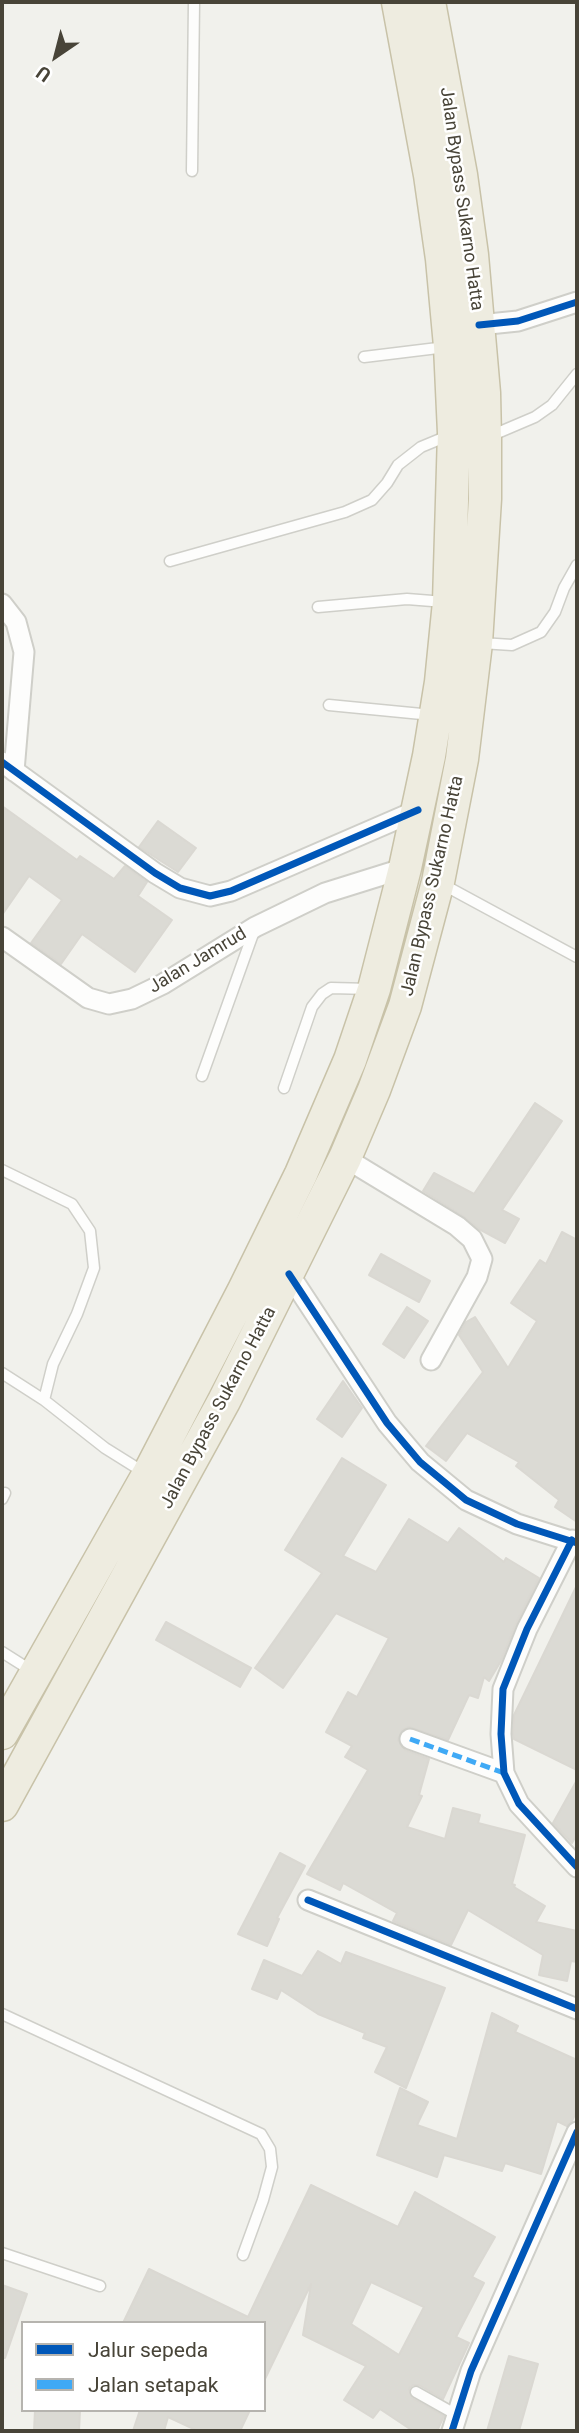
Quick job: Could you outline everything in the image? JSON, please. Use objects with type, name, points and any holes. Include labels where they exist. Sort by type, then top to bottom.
[{"type":"highway","name":"Jalan Bypass Sukarno Hatta","points":[[2,1733],[148,1475],[238,1303],[301,1174],[336,1096],[374,989],[405,868],[436,715],[449,602],[454,433],[442,259],[430,175],[398,2]]},
{"type":"highway","name":"Jalan Bypass Sukarno Hatta","points":[[2,1805],[177,1489],[289,1274],[345,1158],[405,1006],[438,882],[462,760],[476,643],[484,526],[485,438],[479,325],[461,175],[429,2]]},
{"type":"street","points":[[479,325],[518,321],[577,302]]},
{"type":"street","points":[[2,604],[16,622],[24,652],[8,767],[155,873],[180,888],[210,896],[231,891],[418,810]]},
{"type":"street","name":"Jalan Jamrud","points":[[2,937],[88,998],[109,1004],[132,999],[163,984],[255,927],[325,893],[405,868]]},
{"type":"street","points":[[345,1158],[457,1226],[472,1239],[482,1259],[477,1278],[431,1360]]},
{"type":"street","points":[[289,1274],[387,1423],[420,1462],[466,1500],[517,1524],[575,1541],[527,1629],[503,1689],[501,1734],[504,1773],[519,1804],[577,1867]]},
{"type":"street","points":[[410,1739],[504,1773]]},
{"type":"street","points":[[308,1900],[577,2009]]},
{"type":"street","points":[[454,2423],[471,2371],[577,2132]]},
{"type":"lane","points":[[192,171],[194,2]]},
{"type":"lane","points":[[364,357],[450,346]]},
{"type":"lane","points":[[485,438],[535,417],[552,405],[577,374]]},
{"type":"lane","points":[[170,561],[345,512],[372,500],[387,483],[398,464],[421,447],[454,433]]},
{"type":"lane","points":[[476,643],[512,645],[541,632],[555,612],[577,565]]},
{"type":"lane","points":[[318,607],[407,599],[449,602]]},
{"type":"lane","points":[[330,705],[436,715]]},
{"type":"lane","points":[[438,882],[577,957]]},
{"type":"lane","points":[[202,1076],[255,927]]},
{"type":"lane","points":[[284,1088],[312,1007],[322,994],[331,988],[374,989]]},
{"type":"lane","points":[[2,1170],[72,1204],[90,1231],[94,1268],[54,1364],[44,1400]]},
{"type":"lane","points":[[2,1373],[44,1400],[105,1448],[148,1475]]},
{"type":"lane","points":[[2,1652],[35,1673]]},
{"type":"lane","points":[[2,2014],[261,2134],[270,2148],[272,2167],[243,2255]]},
{"type":"lane","points":[[2,2253],[100,2286]]},
{"type":"lane","points":[[416,2392],[454,2423]]},
{"type":"building","points":[[2,806],[77,860],[80,856],[114,879],[125,866],[147,882],[138,896],[172,920],[135,972],[82,934],[61,964],[31,943],[62,900],[29,876],[2,915]]},
{"type":"building","points":[[158,821],[196,848],[178,872],[139,847]]},
{"type":"building","points":[[535,1103],[562,1121],[502,1210],[519,1219],[505,1243],[479,1229],[423,1191],[434,1173],[474,1194]]},
{"type":"building","points":[[562,1232],[577,1240],[577,1522],[555,1507],[559,1500],[516,1466],[519,1462],[467,1433],[446,1461],[426,1446],[483,1372],[459,1335],[466,1322],[475,1317],[508,1368],[537,1321],[511,1303],[540,1260],[546,1264]]},
{"type":"building","points":[[381,1254],[430,1281],[419,1302],[369,1275]]},
{"type":"building","points":[[407,1307],[428,1321],[404,1358],[383,1344]]},
{"type":"building","points":[[343,1381],[362,1408],[342,1437],[317,1419]]},
{"type":"building","points":[[342,1458],[386,1485],[343,1556],[376,1572],[409,1519],[448,1543],[459,1528],[504,1562],[506,1558],[539,1578],[501,1661],[489,1681],[484,1677],[478,1698],[469,1695],[448,1740],[409,1727],[402,1730],[398,1740],[405,1750],[429,1759],[419,1795],[422,1796],[407,1827],[445,1839],[453,1808],[480,1815],[478,1823],[525,1835],[512,1884],[545,1906],[536,1922],[577,1931],[577,1962],[571,1961],[567,1981],[539,1975],[543,1955],[468,1910],[451,1945],[393,1921],[397,1913],[343,1883],[340,1890],[307,1874],[368,1770],[345,1757],[352,1746],[326,1732],[348,1692],[357,1697],[389,1638],[336,1613],[283,1688],[255,1668],[322,1573],[285,1550]]},
{"type":"building","points":[[577,1585],[577,1770],[514,1739],[513,1734],[514,1715]]},
{"type":"building","points":[[166,1622],[251,1668],[240,1687],[156,1640]]},
{"type":"building","points":[[577,1780],[577,1834],[572,1843],[553,1823]]},
{"type":"building","points":[[280,1853],[305,1866],[277,1918],[279,1919],[267,1946],[238,1934]]},
{"type":"building","points":[[318,1951],[341,1964],[346,1952],[445,1988],[406,2088],[375,2072],[387,2047],[363,2038],[365,2033],[318,2014],[281,1990],[277,1999],[252,1989],[264,1960],[302,1976]]},
{"type":"building","points":[[492,2013],[518,2026],[515,2032],[577,2060],[577,2110],[567,2126],[557,2121],[541,2174],[505,2163],[502,2171],[444,2155],[437,2177],[377,2155],[400,2088],[428,2102],[417,2125],[457,2139]]},
{"type":"building","points":[[311,2185],[398,2227],[415,2192],[495,2237],[472,2277],[484,2283],[456,2337],[469,2343],[443,2399],[419,2385],[413,2385],[409,2389],[412,2398],[444,2416],[437,2431],[413,2431],[380,2409],[373,2418],[344,2400],[366,2366],[303,2335],[311,2284],[266,2377],[266,2321],[124,2321],[149,2269],[248,2317]],"holes":[[[371,2282],[424,2307],[399,2355],[351,2324]]]},
{"type":"building","points":[[2,2285],[27,2294],[5,2358],[2,2358]]},
{"type":"building","points":[[509,2356],[538,2364],[519,2431],[487,2431]]},
{"type":"building","points":[[35,2412],[80,2412],[79,2431],[34,2431]]},
{"type":"building","points":[[139,2412],[249,2412],[240,2431],[198,2431],[168,2417],[164,2431],[133,2431]]},
{"type":"marked path","points":[[410,1739],[504,1773]]},
{"type":"cycle path","points":[[479,325],[518,321],[577,302]]},
{"type":"cycle path","points":[[2,762],[155,873],[180,888],[210,896],[231,891],[418,810]]},
{"type":"cycle path","points":[[289,1274],[387,1423],[420,1462],[466,1500],[517,1524],[577,1543]]},
{"type":"cycle path","points":[[572,1540],[527,1629],[503,1689],[501,1734],[504,1773],[519,1804],[577,1867]]},
{"type":"cycle path","points":[[308,1900],[577,2009]]},
{"type":"cycle path","points":[[452,2431],[471,2371],[577,2132]]}]
